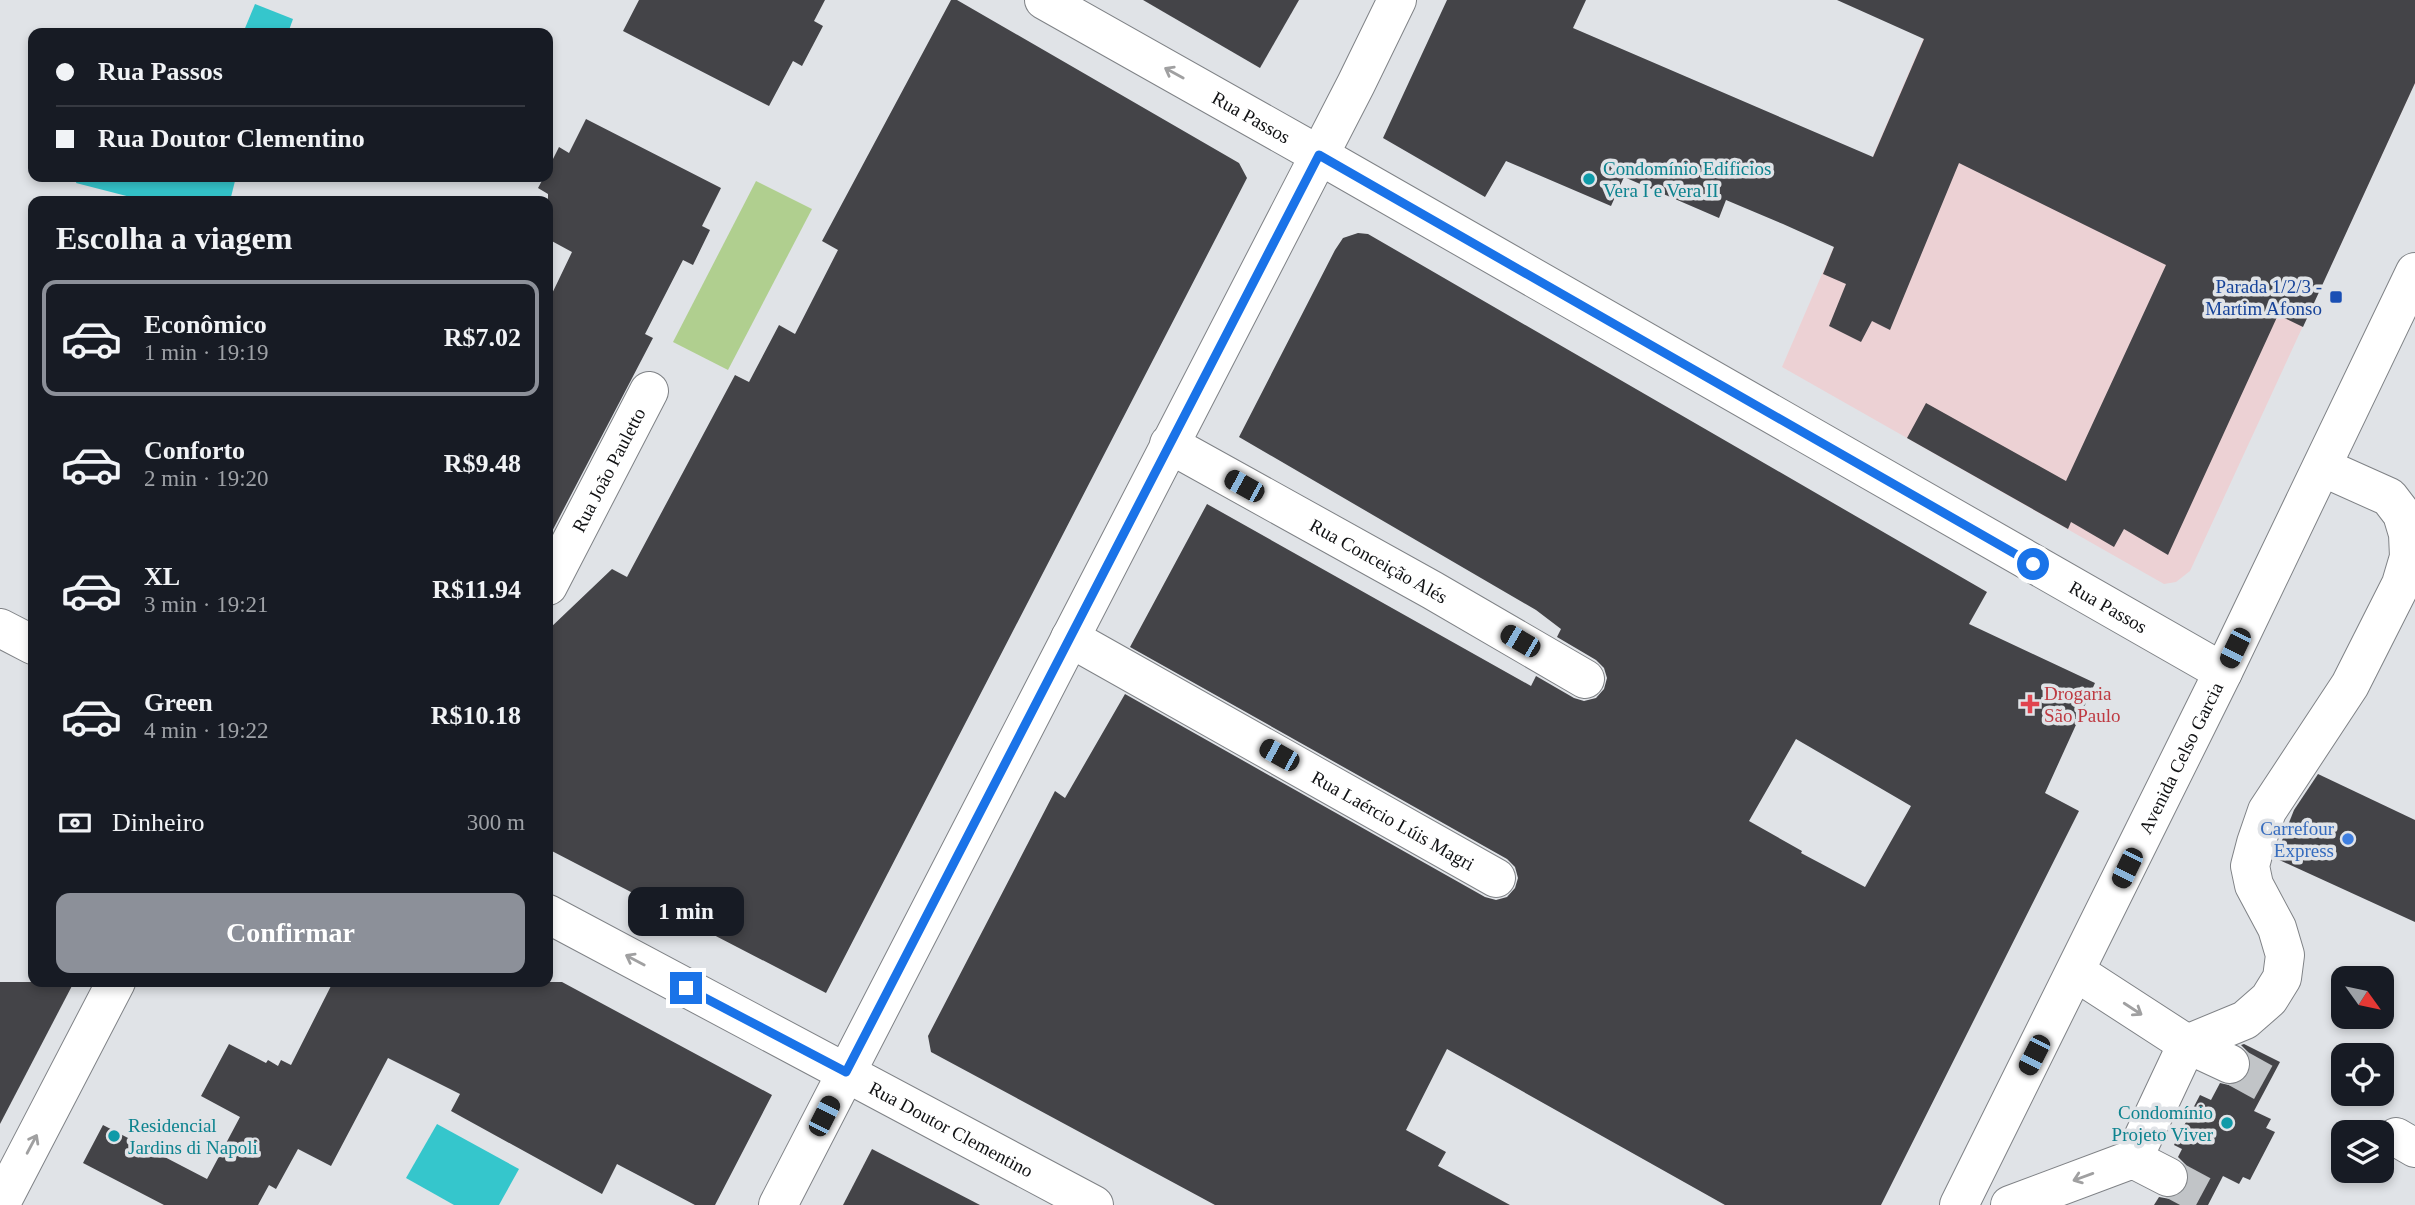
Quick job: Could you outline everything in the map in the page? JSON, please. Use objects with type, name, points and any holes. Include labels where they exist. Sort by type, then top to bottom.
[{"type":"street","name":"Rua Passos","points":[[1044,0],[2223,672]]},
{"type":"street","points":[[778,1205],[1397,0]]},
{"type":"street","name":"Avenida Celso Garcia","points":[[1959,1205],[2223,672],[2415,272]]},
{"type":"street","name":"Rua João Pauletto","points":[[553,576],[649,391]]},
{"type":"street","name":"Rua Conceição Alés","points":[[1169,444],[1586,679]]},
{"type":"street","points":[[2010,1205],[2133,1159],[2187,1044],[2245,1020],[2269,999],[2282,978],[2285,955],[2277,928],[2254,885],[2250,866],[2256,843],[2266,811],[2350,685],[2401,583],[2409,557],[2408,534],[2402,514],[2389,497],[2322,467]]},
{"type":"street","points":[[0,628],[28,642]]},
{"type":"street","name":"Rua Laércio Lúis Magri","points":[[1070,638],[1496,878]]},
{"type":"street","name":"Rua Doutor Clementino","points":[[553,917],[1087,1204]]},
{"type":"street","points":[[2076,972],[2187,1044],[2230,1064]]},
{"type":"street","points":[[0,1205],[113,987]]},
{"type":"street","points":[[2133,1159],[2168,1177]]},
{"type":"shaded area","points":[[1940,0],[2415,41],[2415,83],[2190,571],[2176,582],[2164,584],[1782,367]]},
{"type":"green space","points":[[756,181],[812,209],[728,370],[673,342]]},
{"type":"water","points":[[255,4],[293,19],[290,28],[245,28]]},
{"type":"water","points":[[235,182],[231,196],[127,196],[76,183]]},
{"type":"water","points":[[437,1124],[519,1169],[499,1205],[454,1205],[406,1178]]},
{"type":"building","points":[[639,0],[825,0],[814,21],[823,26],[802,66],[793,61],[769,106],[623,31]]},
{"type":"building","points":[[951,0],[957,0],[1239,163],[1247,178],[826,993],[553,852],[553,625],[612,569],[627,577],[735,375],[749,382],[779,325],[795,334],[838,250],[822,241]]},
{"type":"building","points":[[1143,0],[1299,0],[1260,68]]},
{"type":"building","points":[[1447,0],[1586,0],[1573,28],[1873,157],[1924,39],[1837,0],[2415,0],[2415,83],[2303,327],[2278,315],[2168,555],[2124,529],[2114,547],[2071,522],[2068,529],[1907,438],[1926,403],[2066,481],[2166,265],[1959,163],[1890,330],[1872,321],[1861,342],[1829,326],[1846,284],[1823,274],[1834,247],[1783,224],[1726,200],[1719,218],[1624,177],[1611,206],[1506,161],[1485,197],[1383,138]]},
{"type":"building","points":[[586,119],[721,188],[702,226],[710,230],[693,265],[683,260],[645,334],[653,338],[553,529],[553,292],[572,252],[553,242],[553,196],[548,196],[538,188],[541,182],[553,182],[553,159],[559,147],[569,153]]},
{"type":"building","points":[[1358,233],[1368,234],[1987,592],[1969,624],[2095,683],[2045,793],[2079,811],[1881,1205],[1725,1205],[1447,1049],[1406,1130],[1446,1152],[1438,1166],[1510,1205],[1215,1205],[931,1052],[928,1036],[1055,791],[1065,798],[1125,694],[1485,897],[1496,900],[1507,897],[1515,888],[1518,878],[1515,867],[1507,859],[1130,647],[1207,504],[1531,686],[1536,676],[1584,701],[1596,698],[1604,689],[1607,678],[1604,668],[1596,660],[1557,637],[1561,629],[1536,610],[1239,437],[1343,238]],"holes":[[[1796,739],[1911,806],[1865,887],[1749,821]]]},
{"type":"building","name":"Carrefour Express","points":[[2318,774],[2415,820],[2415,922],[2275,858],[2294,810]]},
{"type":"building","points":[[0,982],[28,982],[28,987],[71,987],[0,1124]]},
{"type":"building","points":[[553,982],[562,982],[772,1095],[715,1205],[695,1205],[617,1164],[602,1194],[451,1111],[460,1094],[388,1058],[331,1166],[298,1149],[276,1189],[269,1185],[258,1205],[164,1205],[83,1163],[103,1125],[207,1179],[240,1117],[201,1096],[229,1044],[266,1063],[268,1060],[278,1066],[281,1060],[291,1065],[330,987],[553,987]]},
{"type":"building","name":"Condomínio Projeto Viver","points":[[2244,1044],[2280,1062],[2254,1111],[2271,1119],[2266,1128],[2275,1132],[2250,1180],[2243,1177],[2239,1184],[2223,1176],[2208,1205],[2154,1205],[2159,1197],[2170,1199],[2179,1196],[2187,1188],[2190,1175],[2186,1165],[2178,1157],[2182,1149],[2174,1145],[2200,1095],[2211,1100],[2220,1083],[2233,1086],[2249,1074],[2252,1061],[2241,1045]]},
{"type":"building","points":[[872,1149],[980,1205],[843,1205]]},
{"type":"tunnel","points":[[2230,1064],[2268,1085]]},
{"type":"tunnel","points":[[2168,1177],[2211,1200]]},
{"type":"place","name":"Condomínio Edificios Vera I e Vera II","points":[[1589,179]]},
{"type":"place","name":"Parada 1/2/3 - Martim Afonso","points":[[2336,297]]},
{"type":"place","name":"Drogaria São Paulo","points":[[2030,704]]},
{"type":"place","name":"Carrefour Express","points":[[2348,839]]},
{"type":"place","name":"Condomínio Projeto Viver","points":[[2227,1123]]},
{"type":"place","name":"Residencial Jardins di Napoli","points":[[114,1136]]},
{"type":"route","points":[[686,988],[846,1072],[1319,155],[2033,564]]}]
